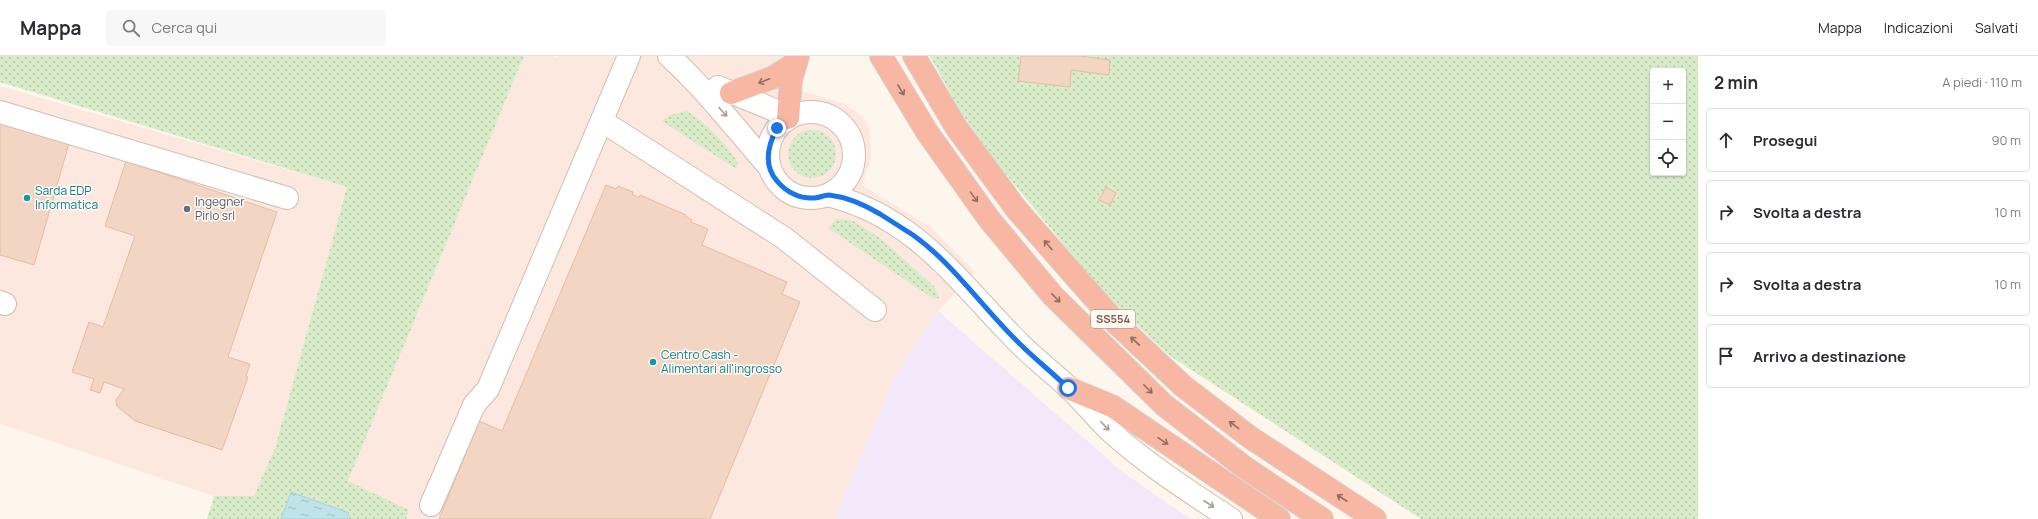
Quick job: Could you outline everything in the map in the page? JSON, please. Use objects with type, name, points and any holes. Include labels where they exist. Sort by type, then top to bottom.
[{"type":"highway","name":"SS554","points":[[881,56],[927,132],[989,219],[1053,296],[1164,405],[1244,467],[1322,519]]},
{"type":"highway","name":"SS554","points":[[914,56],[956,127],[1017,210],[1117,324],[1183,386],[1251,438],[1375,519]]},
{"type":"highway","points":[[731,93],[774,77],[796,60]]},
{"type":"highway","points":[[788,118],[796,60]]},
{"type":"highway","points":[[1068,388],[1112,406],[1279,519]]},
{"type":"street","points":[[431,505],[474,405],[488,389],[629,56]]},
{"type":"street","points":[[669,56],[688,73],[734,124],[770,168],[776,181],[786,190],[799,197],[814,198],[828,195],[840,187],[849,176],[854,162],[854,148],[849,134],[840,123],[828,115],[814,112],[800,113],[788,118],[777,128],[770,140],[768,154],[770,168]]},
{"type":"street","points":[[688,73],[731,93],[772,109],[788,118]]},
{"type":"street","points":[[0,112],[288,198]]},
{"type":"street","points":[[602,120],[784,238],[875,310]]},
{"type":"street","points":[[828,195],[852,201],[878,212],[914,236],[948,267],[1021,345],[1068,388],[1110,430],[1176,483],[1231,519]]},
{"type":"shaded area","points":[[524,56],[554,56],[557,58],[559,56],[787,56],[804,92],[843,103],[863,116],[870,131],[871,159],[862,185],[929,226],[975,272],[938,311],[902,366],[891,386],[835,519],[406,519],[409,510],[348,482]]},
{"type":"shaded area","points":[[0,86],[347,187],[275,448],[254,496],[214,496],[0,424]]},
{"type":"shaded area","points":[[938,311],[1125,474],[1191,519],[835,519],[891,386],[902,366]]},
{"type":"green space","points":[[0,56],[524,56],[348,481],[409,510],[406,519],[207,519],[214,496],[254,496],[275,448],[347,187],[0,82]]},
{"type":"green space","points":[[930,56],[1698,56],[1698,519],[1421,519],[1170,356],[1122,311],[1092,279],[992,157],[960,111]]},
{"type":"green space","points":[[687,111],[708,127],[728,149],[738,163],[736,169],[662,121],[670,115]]},
{"type":"green space","points":[[807,130],[817,130],[829,137],[836,149],[836,159],[829,171],[817,178],[807,178],[799,174],[792,167],[788,159],[788,149],[792,141],[799,134]]},
{"type":"green space","points":[[836,219],[852,220],[880,238],[935,287],[939,298],[934,299],[828,228]]},
{"type":"water","points":[[291,492],[349,513],[347,519],[281,519]]},
{"type":"building","points":[[1021,56],[1080,56],[1110,60],[1109,75],[1071,70],[1070,87],[1018,81]]},
{"type":"building","name":"Sarda EDP Informatica","points":[[0,120],[70,140],[34,265],[0,255]]},
{"type":"building","points":[[126,161],[277,212],[228,357],[250,364],[246,376],[248,377],[222,450],[135,421],[117,406],[116,400],[124,389],[104,382],[100,393],[90,390],[94,379],[72,372],[89,322],[103,327],[135,236],[105,226]]},
{"type":"building","name":"Centro Cash - Alimentari all'ingrosso","points":[[606,185],[616,189],[618,186],[633,192],[632,194],[639,198],[640,195],[686,215],[685,216],[692,220],[691,222],[708,229],[702,245],[787,282],[782,294],[800,302],[710,519],[439,519],[479,421],[502,431]]},
{"type":"building","points":[[1106,187],[1116,193],[1110,205],[1099,200]]},
{"type":"place","name":"Sarda EDP Informatica","points":[[27,198]]},
{"type":"place","name":"Ingegner Pirlo srl","points":[[187,209]]},
{"type":"place","name":"Centro Cash - Alimentari all'ingrosso","points":[[653,362]]},
{"type":"route","points":[[777,128],[770,140],[768,154],[770,168],[776,181],[786,190],[799,197],[814,198],[828,195],[852,201],[878,212],[914,236],[948,267],[1021,345],[1068,388]]}]
